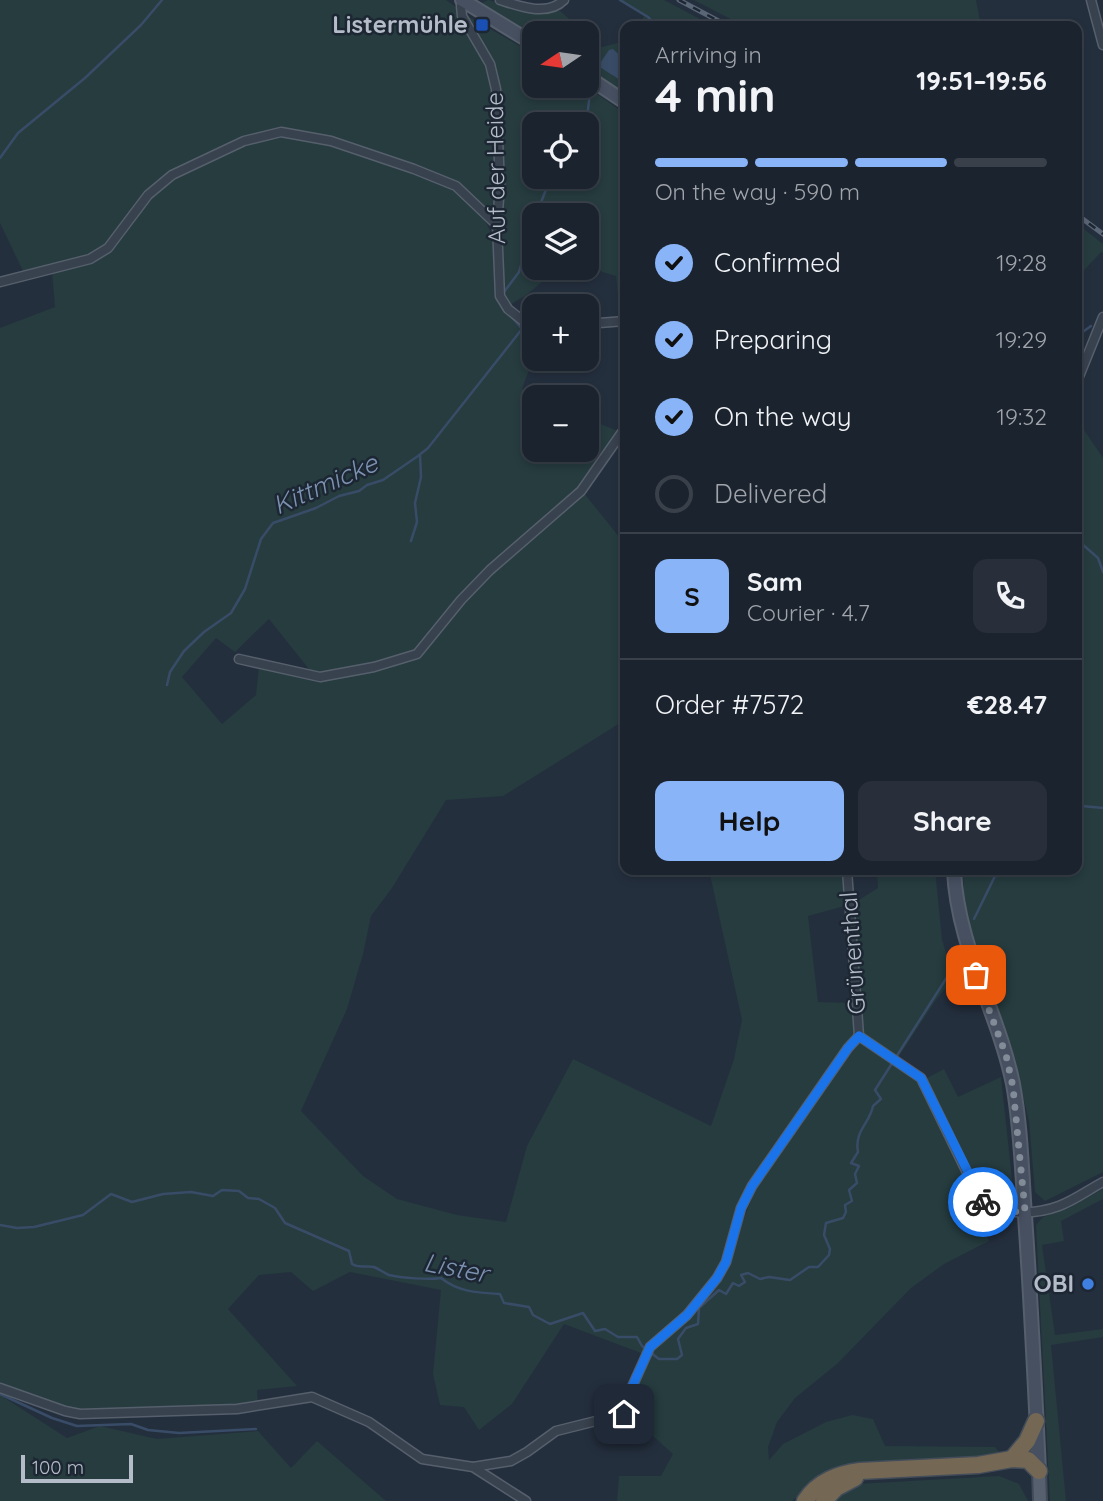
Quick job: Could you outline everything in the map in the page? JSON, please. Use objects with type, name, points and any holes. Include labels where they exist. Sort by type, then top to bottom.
[{"type":"highway","points":[[1012,1459],[1027,1441],[1037,1421]]},
{"type":"highway","points":[[805,1501],[818,1487],[842,1474],[873,1470],[978,1465],[1012,1459],[1028,1460],[1038,1471]]},
{"type":"highway","points":[[824,1501],[836,1488],[860,1476],[944,1471],[1038,1471]]},
{"type":"main road","points":[[463,0],[522,37]]},
{"type":"main road","points":[[599,85],[620,99]]},
{"type":"main road","points":[[955,875],[962,926],[1006,1055],[1013,1087],[1025,1211],[1040,1501]]},
{"type":"street","name":"Auf der Heide","points":[[463,0],[462,16],[490,64],[496,89],[500,186],[497,225],[500,296],[508,309],[522,320]]},
{"type":"street","points":[[500,0],[534,9],[550,9],[564,0]]},
{"type":"street","points":[[1091,0],[1103,45]]},
{"type":"street","points":[[0,282],[90,259],[108,248],[148,195],[173,176],[244,141],[281,132],[331,141],[456,186],[497,225]]},
{"type":"street","points":[[1082,369],[1103,317]]},
{"type":"street","points":[[599,323],[620,321]]},
{"type":"street","points":[[239,659],[320,677],[374,667],[417,654],[489,570],[581,491],[620,435]]},
{"type":"street","name":"Grünenthal","points":[[847,875],[859,1036]]},
{"type":"street","points":[[0,1388],[80,1414],[237,1409],[312,1397],[369,1422],[422,1459],[473,1467],[511,1461],[555,1431],[624,1414],[647,1351],[687,1315],[717,1278],[726,1262],[741,1208],[752,1186],[859,1036],[921,1078],[984,1204],[1004,1212],[1056,1207],[1103,1182]]},
{"type":"street","points":[[473,1467],[526,1501]]},
{"type":"green space","points":[[0,0],[446,0],[456,7],[461,23],[486,65],[490,77],[495,134],[494,207],[487,210],[459,184],[280,129],[205,157],[148,193],[108,246],[90,257],[24,273],[0,223]]},
{"type":"green space","points":[[488,0],[537,11],[560,11],[572,21],[522,21],[522,29],[480,4]]},
{"type":"green space","points":[[618,0],[664,0],[704,21],[642,21],[644,16]]},
{"type":"green space","points":[[694,0],[976,0],[980,21],[734,21]]},
{"type":"green space","points":[[469,17],[522,47],[522,98],[599,98],[599,95],[620,110],[620,317],[616,276],[599,271],[599,203],[522,203],[522,280],[544,280],[511,304],[502,287],[501,226],[504,189],[495,75],[467,22]]},
{"type":"green space","points":[[620,42],[620,89],[599,77],[599,45],[602,47]]},
{"type":"green space","points":[[281,134],[385,160],[439,181],[460,193],[476,207],[484,219],[495,251],[499,300],[511,317],[522,326],[522,371],[529,371],[522,385],[522,462],[599,462],[599,423],[620,432],[580,490],[488,567],[416,651],[402,657],[323,674],[312,673],[269,619],[235,652],[216,638],[182,677],[222,724],[256,695],[259,666],[315,679],[421,655],[463,601],[583,492],[620,538],[620,723],[503,796],[446,800],[392,888],[371,916],[347,1009],[301,1111],[363,1176],[397,1199],[457,1215],[506,1222],[527,1146],[573,1059],[711,1126],[734,1059],[742,1020],[710,875],[845,875],[848,905],[808,916],[818,1002],[853,1003],[854,1034],[752,1183],[727,1262],[757,1185],[860,1041],[915,1074],[923,1086],[986,1215],[980,1220],[989,1241],[944,1264],[911,1288],[837,1364],[795,1398],[777,1422],[768,1447],[769,1460],[783,1444],[826,1422],[852,1415],[873,1419],[885,1446],[995,1447],[1002,1455],[855,1464],[826,1472],[792,1501],[617,1501],[619,1476],[661,1476],[673,1454],[654,1437],[626,1419],[649,1356],[564,1324],[512,1404],[479,1430],[464,1407],[440,1405],[433,1374],[441,1290],[350,1272],[313,1291],[291,1272],[259,1275],[228,1309],[297,1386],[257,1390],[258,1404],[100,1412],[65,1409],[0,1385],[0,328],[55,307],[52,272],[109,250],[149,196],[173,177],[245,144]]},
{"type":"green space","points":[[1082,228],[1103,244],[1103,253],[1082,273]]},
{"type":"green space","points":[[1082,427],[1103,458],[1103,1172],[1045,1201],[1035,1192],[1029,1122],[1016,1064],[976,949],[964,901],[963,875],[1082,875]]},
{"type":"green space","points":[[877,875],[936,875],[942,940],[954,978],[935,1001],[897,1059],[861,1035],[851,905],[878,888]]},
{"type":"green space","points":[[944,1069],[958,1097],[1001,1077],[1014,1198],[1002,1207],[993,1204],[983,1195],[925,1079]]},
{"type":"green space","points":[[1103,1189],[1103,1199],[1061,1221],[1064,1241],[1042,1245],[1055,1335],[1103,1329],[1103,1337],[1051,1345],[1066,1501],[1050,1501],[1036,1225],[1043,1217],[1067,1209]]},
{"type":"green space","points":[[0,1395],[67,1438],[100,1426],[157,1439],[258,1431],[291,1468],[317,1441],[386,1501],[0,1501]]},
{"type":"green space","points":[[999,1476],[1019,1484],[1028,1501],[832,1501],[857,1484]]},
{"type":"water","points":[[613,49],[620,55],[620,80],[599,67],[609,50]]},
{"type":"waterway","points":[[0,158],[18,133],[85,78],[141,25],[162,0]]},
{"type":"waterway","name":"Lister","points":[[620,0],[652,21]]},
{"type":"waterway","name":"Kittmicke","points":[[588,112],[589,98]]},
{"type":"waterway","name":"Kittmicke","points":[[541,203],[546,189]]},
{"type":"waterway","name":"Kittmicke","points":[[504,292],[519,272],[522,262]]},
{"type":"waterway","name":"Kittmicke","points":[[167,685],[170,672],[184,651],[204,632],[231,613],[245,589],[261,539],[273,523],[383,480],[428,448],[522,329],[509,314]]},
{"type":"waterway","points":[[1082,331],[1091,326]]},
{"type":"waterway","points":[[411,541],[417,522],[415,503],[421,477],[420,455]]},
{"type":"waterway","name":"Lister","points":[[1082,544],[1098,558],[1103,572]]},
{"type":"waterway","name":"Lister","points":[[1082,806],[1103,808]]},
{"type":"waterway","name":"Lister","points":[[974,919],[995,876],[998,875]]},
{"type":"waterway","name":"Lister","points":[[0,1225],[34,1227],[83,1215],[111,1194],[132,1202],[163,1194],[191,1192],[213,1196],[222,1190],[239,1191],[248,1198],[259,1199],[275,1208],[285,1223],[349,1251],[352,1264],[374,1267],[389,1275],[401,1277],[441,1278],[462,1289],[500,1294],[504,1303],[529,1307],[533,1315],[550,1324],[583,1313],[595,1331],[605,1329],[618,1337],[637,1337],[642,1346],[659,1359],[677,1359],[682,1355],[678,1339],[686,1328],[698,1324],[699,1308],[719,1290],[726,1294],[733,1283],[739,1286],[745,1282],[741,1275],[748,1273],[760,1279],[769,1277],[790,1280],[809,1267],[818,1267],[829,1255],[830,1249],[824,1235],[826,1223],[843,1218],[845,1205],[852,1201],[849,1190],[857,1183],[855,1174],[859,1166],[851,1163],[858,1152],[860,1133],[873,1106],[881,1099],[875,1090],[949,974]]},
{"type":"waterway","points":[[0,1394],[52,1418],[77,1426],[131,1424],[148,1430],[179,1433],[256,1429]]},
{"type":"railway","points":[[679,0],[719,21]]},
{"type":"railway","points":[[1082,218],[1103,234]]},
{"type":"way so far","points":[[976,975],[1006,1055],[1013,1087],[1025,1211],[1004,1212],[983,1202]]},
{"type":"place","name":"Listermühle","points":[[482,25]]},
{"type":"place","name":"OBI","points":[[1088,1284]]},
{"type":"route","points":[[624,1414],[645,1354],[660,1336],[687,1315],[717,1278],[726,1262],[741,1208],[752,1186],[859,1036],[921,1078],[983,1202]]}]
